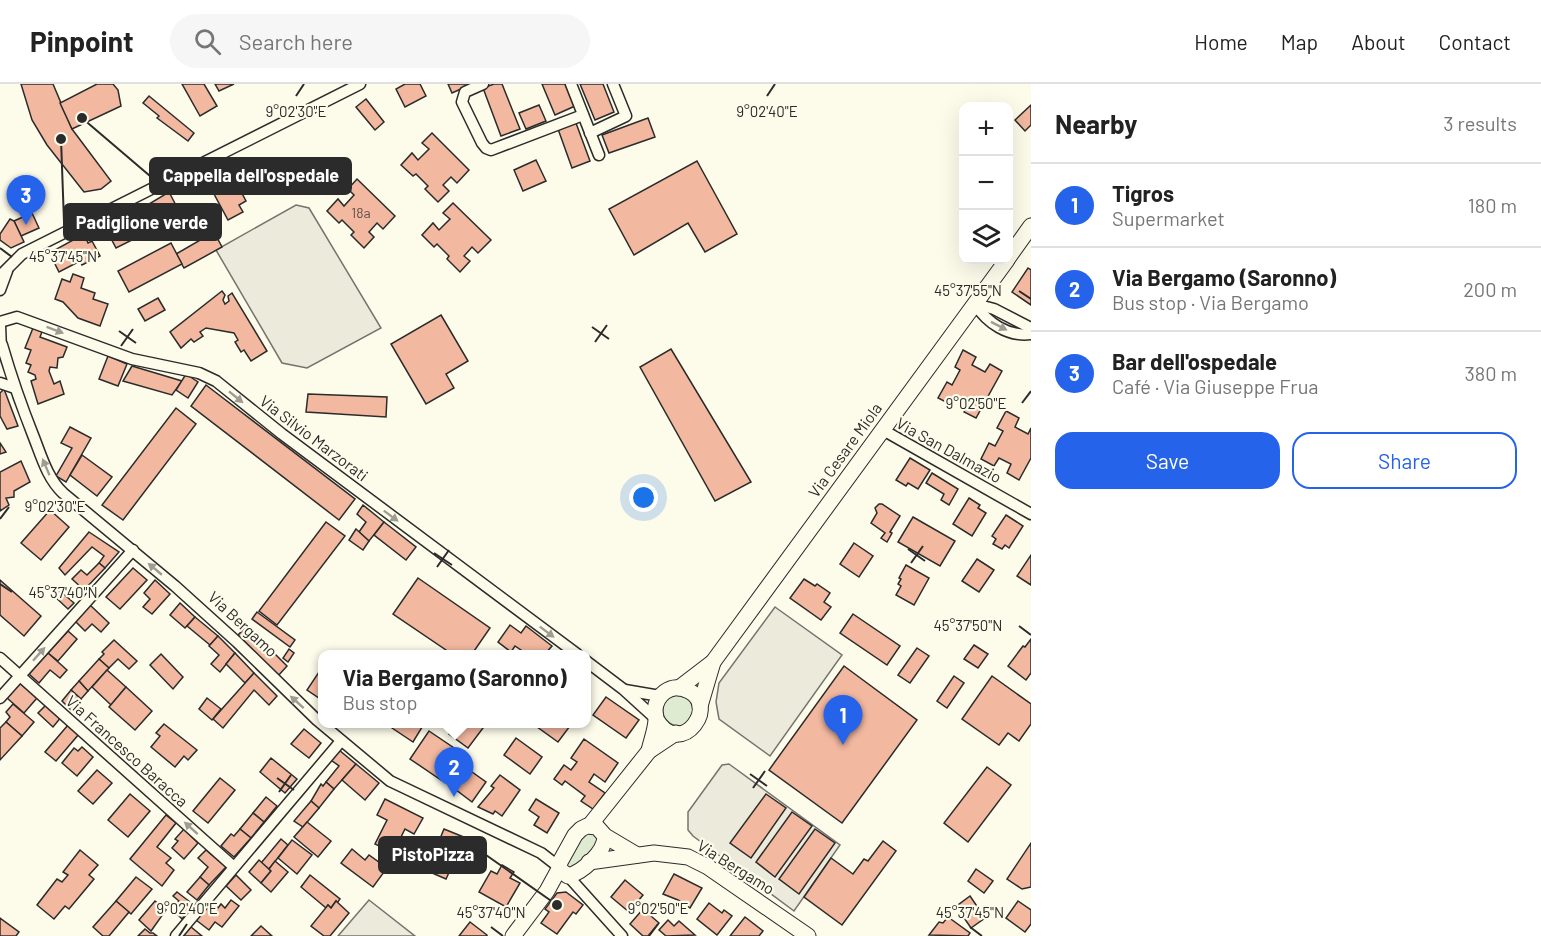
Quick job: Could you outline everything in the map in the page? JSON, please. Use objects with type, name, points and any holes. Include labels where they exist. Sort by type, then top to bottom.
[{"type":"street","points":[[0,276],[22,254],[360,84]]},
{"type":"street","points":[[483,84],[465,92],[462,102],[482,143],[490,150],[583,115]]},
{"type":"street","points":[[571,84],[599,155]]},
{"type":"street","points":[[590,133],[626,116],[613,84]]},
{"type":"street","name":"Via Cesare Miola","points":[[1013,252],[1031,226]]},
{"type":"street","name":"Via Cesare Miola","points":[[649,751],[656,719],[655,711],[660,696],[671,689],[680,688],[712,662],[1004,264]]},
{"type":"street","points":[[0,290],[9,268]]},
{"type":"street","points":[[975,304],[994,309],[1031,328]]},
{"type":"street","points":[[975,304],[988,321],[1001,329],[1022,335],[1031,334]]},
{"type":"street","name":"Via Silvio Marzorati","points":[[0,323],[17,317],[132,359],[199,372],[216,381],[282,434],[572,650]]},
{"type":"street","name":"Via Bergamo","points":[[0,323],[1,349],[44,463],[55,485],[237,642],[286,692],[318,721]]},
{"type":"street","points":[[0,383],[15,388]]},
{"type":"street","name":"Via San Dalmazio","points":[[883,430],[1031,514]]},
{"type":"street","points":[[0,698],[133,550]]},
{"type":"street","name":"Via Francesco Baracca","points":[[0,658],[234,867]]},
{"type":"street","name":"Via Cesare Miola","points":[[570,867],[603,846],[599,831],[616,794],[649,751],[676,734],[695,726],[699,719],[700,706],[712,662]]},
{"type":"street","points":[[591,666],[623,689],[656,719],[663,729],[676,734]]},
{"type":"street","points":[[680,688],[694,694],[700,706]]},
{"type":"street","points":[[623,689],[660,696]]},
{"type":"street","name":"Via Bergamo","points":[[326,728],[390,781],[570,867],[637,855],[666,853],[688,857],[708,867],[808,936]]},
{"type":"street","points":[[176,936],[341,741]]},
{"type":"street","points":[[513,936],[547,891],[570,867],[577,832],[584,826],[599,831],[637,855]]},
{"type":"street","points":[[570,867],[587,897],[622,936]]},
{"type":"green space","points":[[672,694],[688,696],[695,711],[687,723],[682,726],[670,724],[663,714],[666,701]]},
{"type":"green space","points":[[592,831],[601,843],[571,870],[565,865],[583,832]]},
{"type":"shaded area","points":[[296,205],[309,208],[381,328],[307,368],[282,363],[216,250]]},
{"type":"shaded area","points":[[775,607],[842,655],[770,756],[719,719],[716,702],[719,683]]},
{"type":"shaded area","points":[[729,764],[840,845],[794,911],[688,830],[688,812],[722,765]]},
{"type":"shaded area","points":[[369,900],[415,936],[338,936]]},
{"type":"building","points":[[21,84],[53,84],[72,129],[111,181],[101,189],[84,192],[47,145],[32,120]]},
{"type":"building","points":[[97,84],[113,84],[118,90],[121,106],[72,129],[60,103]]},
{"type":"building","points":[[182,84],[204,84],[217,106],[200,116]]},
{"type":"building","points":[[215,84],[234,84],[219,91]]},
{"type":"building","points":[[405,84],[420,84],[426,96],[405,107],[396,89]]},
{"type":"building","points":[[448,84],[472,84],[452,93]]},
{"type":"building","points":[[502,84],[520,129],[501,136],[483,88]]},
{"type":"building","points":[[542,84],[565,84],[575,106],[555,115]]},
{"type":"building","points":[[580,84],[603,84],[614,112],[595,120]]},
{"type":"building","points":[[149,96],[194,133],[188,141],[157,118],[159,116],[143,103]]},
{"type":"building","points":[[366,99],[384,122],[375,130],[356,107]]},
{"type":"building","points":[[539,105],[546,121],[526,129],[519,113]]},
{"type":"building","points":[[1031,105],[1031,125],[1025,131],[1015,120]]},
{"type":"building","points":[[648,118],[655,137],[609,153],[602,135]]},
{"type":"building","points":[[576,123],[590,161],[572,168],[558,129]]},
{"type":"building","points":[[432,133],[469,170],[457,183],[451,177],[443,185],[449,191],[438,202],[425,189],[428,186],[416,174],[413,176],[401,165],[412,153],[418,160],[429,149],[422,143]]},
{"type":"building","points":[[536,160],[546,181],[523,191],[514,170]]},
{"type":"building","points":[[697,161],[737,234],[705,252],[688,223],[634,255],[609,209]]},
{"type":"building","points":[[357,179],[395,216],[383,229],[377,223],[369,232],[374,237],[364,248],[351,235],[354,232],[342,220],[339,223],[327,211],[338,199],[344,206],[354,195],[348,189]]},
{"type":"building","points":[[228,186],[230,190],[238,186],[246,201],[239,205],[243,212],[228,220],[214,194]]},
{"type":"building","points":[[169,192],[180,213],[160,224],[149,204]]},
{"type":"building","points":[[453,203],[491,240],[478,253],[472,247],[464,256],[470,261],[460,272],[437,244],[434,247],[422,235],[433,223],[439,230],[450,219],[443,213]]},
{"type":"building","points":[[140,209],[152,230],[116,248],[105,227]]},
{"type":"building","points":[[32,213],[39,228],[21,236],[14,221]]},
{"type":"building","points":[[10,219],[14,221],[24,242],[11,248],[0,240],[0,234]]},
{"type":"building","points":[[214,232],[222,247],[184,268],[176,254]]},
{"type":"building","points":[[84,234],[88,243],[92,241],[100,256],[82,265],[80,261],[59,272],[53,260],[57,258],[53,251]]},
{"type":"building","points":[[171,243],[182,264],[129,292],[118,271]]},
{"type":"building","points":[[1028,268],[1031,270],[1031,305],[1012,292]]},
{"type":"building","points":[[73,274],[84,278],[81,288],[95,293],[93,299],[108,304],[100,326],[78,318],[63,302],[55,299],[62,279],[70,282]]},
{"type":"building","points":[[222,291],[225,295],[223,300],[225,304],[232,293],[267,351],[251,361],[244,350],[241,352],[235,342],[238,340],[234,333],[206,328],[200,332],[203,336],[194,342],[191,339],[181,348],[170,332]]},
{"type":"building","points":[[158,298],[165,310],[145,321],[138,309]]},
{"type":"building","points":[[441,315],[468,361],[446,374],[454,388],[426,404],[391,344]]},
{"type":"building","points":[[33,328],[42,332],[40,337],[67,347],[63,357],[58,358],[57,368],[50,367],[49,371],[54,384],[60,381],[64,394],[38,404],[31,381],[36,379],[35,375],[28,372],[31,365],[26,363],[31,350],[25,348]]},
{"type":"building","points":[[671,349],[751,482],[715,501],[640,367]]},
{"type":"building","points":[[963,350],[976,357],[972,365],[985,372],[990,364],[1002,371],[976,418],[964,412],[968,403],[956,396],[952,405],[938,398],[947,382],[952,385],[960,370],[955,367]]},
{"type":"building","points":[[108,356],[127,364],[118,386],[99,379]]},
{"type":"building","points":[[132,366],[182,381],[172,395],[123,381]]},
{"type":"building","points":[[186,374],[198,382],[188,398],[176,390]]},
{"type":"building","points":[[206,385],[355,499],[339,520],[191,406]]},
{"type":"building","points":[[4,389],[18,426],[7,429],[0,416],[0,393]]},
{"type":"building","points":[[308,394],[387,397],[386,417],[306,412]]},
{"type":"building","points":[[176,408],[196,424],[123,520],[102,505]]},
{"type":"building","points":[[1006,411],[1019,418],[1015,427],[1028,434],[1031,428],[1031,458],[1019,480],[1007,473],[1011,464],[999,458],[994,466],[981,459],[989,443],[995,446],[1003,431],[997,428]]},
{"type":"building","points":[[70,427],[91,438],[66,482],[56,476],[72,448],[61,443]]},
{"type":"building","points":[[0,443],[6,452],[0,454]]},
{"type":"building","points":[[82,455],[112,477],[97,496],[70,475]]},
{"type":"building","points":[[910,458],[930,470],[918,489],[896,480]]},
{"type":"building","points":[[21,461],[30,482],[14,491],[14,497],[6,498],[9,505],[0,511],[0,472]]},
{"type":"building","points":[[932,473],[958,489],[949,505],[941,500],[944,494],[926,483]]},
{"type":"building","points":[[969,498],[980,505],[978,508],[986,513],[972,536],[953,524]]},
{"type":"building","points":[[879,504],[900,516],[887,542],[881,538],[885,533],[871,523],[877,513],[875,508]]},
{"type":"building","points":[[363,505],[384,522],[369,541],[359,532],[366,522],[357,514]]},
{"type":"building","points":[[50,510],[69,527],[41,560],[21,543]]},
{"type":"building","points":[[1006,515],[1023,526],[1009,548],[1005,545],[1002,549],[993,544],[996,539],[992,536]]},
{"type":"building","points":[[913,517],[955,541],[940,566],[898,542]]},
{"type":"building","points":[[326,522],[345,536],[277,625],[259,611]]},
{"type":"building","points":[[384,522],[416,547],[406,560],[374,535]]},
{"type":"building","points":[[356,529],[369,541],[363,550],[349,540]]},
{"type":"building","points":[[89,532],[119,552],[105,568],[99,563],[104,556],[92,547],[65,575],[59,568]]},
{"type":"building","points":[[854,543],[873,556],[859,577],[840,564]]},
{"type":"building","points":[[1031,555],[1031,585],[1017,576]]},
{"type":"building","points":[[977,559],[994,570],[979,592],[962,581]]},
{"type":"building","points":[[99,563],[105,568],[84,590],[72,579],[81,570],[87,575]]},
{"type":"building","points":[[906,565],[929,578],[914,605],[896,595],[901,586],[898,584],[901,579],[899,578]]},
{"type":"building","points":[[133,568],[147,580],[120,609],[106,597]]},
{"type":"building","points":[[418,578],[490,628],[475,650],[446,650],[393,614]]},
{"type":"building","points":[[804,579],[830,593],[824,602],[831,607],[821,620],[790,598]]},
{"type":"building","points":[[0,580],[41,616],[24,636],[0,615]]},
{"type":"building","points":[[155,580],[170,594],[152,614],[143,607],[150,599],[144,593]]},
{"type":"building","points":[[58,589],[74,603],[68,609],[53,595]]},
{"type":"building","points":[[180,603],[195,617],[185,628],[170,615]]},
{"type":"building","points":[[90,605],[109,623],[101,632],[92,624],[85,631],[75,621]]},
{"type":"building","points":[[257,612],[295,640],[290,647],[252,619]]},
{"type":"building","points":[[853,614],[900,646],[887,665],[840,633]]},
{"type":"building","points":[[195,617],[218,636],[210,645],[187,626]]},
{"type":"building","points":[[510,625],[521,633],[526,626],[552,646],[548,650],[521,650],[515,646],[512,650],[508,650],[498,642]]},
{"type":"building","points":[[247,626],[287,666],[278,676],[238,635]]},
{"type":"building","points":[[68,631],[77,639],[58,661],[48,653]]},
{"type":"building","points":[[218,636],[235,653],[220,672],[211,664],[219,655],[209,646]]},
{"type":"building","points":[[1031,639],[1031,673],[1026,680],[1008,666]]},
{"type":"building","points":[[114,640],[137,661],[129,669],[118,659],[109,668],[99,659],[104,654],[102,652]]},
{"type":"building","points":[[974,645],[988,654],[978,668],[964,659]]},
{"type":"building","points":[[917,648],[929,656],[910,683],[898,675]]},
{"type":"building","points":[[289,649],[294,653],[288,662],[283,658]]},
{"type":"building","points":[[48,653],[67,670],[60,678],[50,670],[39,683],[29,674]]},
{"type":"building","points":[[235,653],[254,673],[245,683],[226,664]]},
{"type":"building","points":[[161,654],[183,677],[173,689],[150,665]]},
{"type":"building","points":[[99,659],[109,668],[88,691],[79,681]]},
{"type":"building","points":[[844,666],[917,720],[842,823],[769,770]]},
{"type":"building","points":[[107,670],[126,687],[111,705],[92,687]]},
{"type":"building","points":[[254,673],[277,696],[269,705],[254,690],[223,728],[213,719]]},
{"type":"building","points":[[318,674],[318,697],[307,690]]},
{"type":"building","points":[[954,676],[964,683],[947,708],[937,701]]},
{"type":"building","points":[[992,676],[1031,704],[1031,724],[1019,741],[1008,733],[999,745],[962,719]]},
{"type":"building","points":[[79,681],[88,691],[81,699],[71,690]]},
{"type":"building","points":[[20,683],[37,698],[24,713],[7,698]]},
{"type":"building","points":[[126,687],[152,711],[135,730],[109,707]]},
{"type":"building","points":[[71,690],[81,699],[71,710],[62,701]]},
{"type":"building","points":[[606,697],[639,720],[626,738],[593,715]]},
{"type":"building","points":[[207,698],[221,709],[212,720],[199,709]]},
{"type":"building","points":[[48,703],[62,716],[53,727],[38,713]]},
{"type":"building","points":[[13,704],[34,722],[22,736],[6,722],[10,717],[6,712]]},
{"type":"building","points":[[6,722],[22,736],[0,760],[0,728]]},
{"type":"building","points":[[164,724],[197,750],[188,760],[184,756],[175,767],[151,747],[160,736],[156,733]]},
{"type":"building","points":[[68,725],[79,734],[56,761],[45,752]]},
{"type":"building","points":[[392,728],[422,728],[413,742]]},
{"type":"building","points":[[453,728],[483,728],[468,748],[449,734]]},
{"type":"building","points":[[539,728],[568,728],[558,742]]},
{"type":"building","points":[[304,729],[321,743],[309,758],[291,744]]},
{"type":"building","points":[[429,731],[460,752],[441,780],[410,759]]},
{"type":"building","points":[[516,738],[542,757],[530,774],[504,755]]},
{"type":"building","points":[[584,739],[618,763],[605,782],[594,774],[589,782],[605,793],[593,809],[581,801],[585,796],[565,781],[562,785],[554,779],[564,765],[571,770],[577,762],[571,758]]},
{"type":"building","points":[[82,747],[93,757],[77,776],[62,763],[74,748],[78,751]]},
{"type":"building","points":[[339,750],[356,764],[334,789],[326,782],[339,766],[331,760]]},
{"type":"building","points":[[271,758],[297,779],[285,793],[260,772]]},
{"type":"building","points":[[356,764],[379,783],[365,800],[342,780]]},
{"type":"building","points":[[465,767],[486,782],[472,802],[451,786]]},
{"type":"building","points":[[987,767],[1011,785],[968,842],[944,823]]},
{"type":"building","points":[[97,770],[112,783],[93,804],[78,791]]},
{"type":"building","points":[[500,775],[520,790],[502,816],[495,811],[493,814],[478,807],[494,788],[491,786]]},
{"type":"building","points":[[220,778],[235,790],[208,823],[193,811]]},
{"type":"building","points":[[326,782],[334,789],[319,808],[311,801],[321,784],[323,786]]},
{"type":"building","points":[[130,794],[150,811],[128,837],[108,820]]},
{"type":"building","points":[[766,794],[786,808],[751,858],[730,843]]},
{"type":"building","points":[[266,797],[277,806],[264,822],[253,813]]},
{"type":"building","points":[[385,799],[423,818],[414,834],[405,829],[393,853],[375,844],[387,820],[377,815]]},
{"type":"building","points":[[536,799],[559,813],[547,833],[534,825],[539,817],[529,810]]},
{"type":"building","points":[[311,801],[319,808],[303,827],[294,821]]},
{"type":"building","points":[[792,812],[812,826],[775,877],[756,862]]},
{"type":"building","points":[[253,813],[264,822],[251,838],[240,829]]},
{"type":"building","points":[[166,815],[176,823],[157,847],[171,858],[166,863],[174,870],[162,886],[130,859]]},
{"type":"building","points":[[307,822],[331,841],[318,857],[294,837]]},
{"type":"building","points":[[184,829],[198,843],[184,859],[172,848],[178,841],[175,839]]},
{"type":"building","points":[[240,829],[251,838],[234,857],[221,846],[231,834],[234,836]]},
{"type":"building","points":[[444,829],[471,840],[463,858],[457,855],[446,879],[430,872],[441,848],[437,846]]},
{"type":"building","points":[[815,829],[835,843],[799,894],[779,879]]},
{"type":"building","points":[[281,839],[288,845],[269,869],[261,863]]},
{"type":"building","points":[[292,840],[312,855],[297,874],[278,858]]},
{"type":"building","points":[[883,841],[896,851],[842,925],[804,897],[831,858],[853,874],[864,859],[868,861]]},
{"type":"building","points":[[1031,843],[1031,887],[1022,889],[1007,879]]},
{"type":"building","points":[[352,849],[365,860],[369,855],[387,868],[373,887],[341,863]]},
{"type":"building","points":[[80,850],[98,865],[89,875],[94,879],[69,909],[65,906],[54,919],[37,905],[57,879],[62,882],[68,875],[63,872]]},
{"type":"building","points":[[206,850],[226,867],[209,885],[200,877],[208,867],[198,858]]},
{"type":"building","points":[[259,860],[271,871],[261,883],[249,872]]},
{"type":"building","points":[[275,861],[288,872],[271,892],[261,883],[271,871],[269,869]]},
{"type":"building","points":[[502,865],[514,872],[510,878],[520,883],[506,907],[479,892],[491,871],[497,874]]},
{"type":"building","points":[[976,869],[993,881],[984,893],[968,881]]},
{"type":"building","points":[[674,874],[702,888],[690,908],[663,894]]},
{"type":"building","points":[[236,875],[251,890],[241,900],[226,886]]},
{"type":"building","points":[[310,875],[340,899],[331,908],[328,905],[326,908],[301,887]]},
{"type":"building","points":[[136,877],[152,889],[131,914],[116,901]]},
{"type":"building","points":[[200,877],[209,885],[197,900],[187,892]]},
{"type":"building","points":[[625,880],[643,895],[629,912],[611,897]]},
{"type":"building","points":[[177,892],[194,905],[182,919],[172,909],[179,901],[173,896]]},
{"type":"building","points":[[566,892],[583,905],[576,914],[573,912],[557,934],[541,923],[549,912],[545,909],[557,893]]},
{"type":"building","points":[[970,896],[985,918],[971,928],[958,905]]},
{"type":"building","points":[[231,900],[239,906],[222,927],[215,922],[209,930],[196,920],[211,902],[218,908],[221,904],[225,908]]},
{"type":"building","points":[[116,901],[129,912],[109,936],[103,936],[93,927]]},
{"type":"building","points":[[155,901],[166,910],[151,931],[139,920]]},
{"type":"building","points":[[336,901],[349,913],[330,936],[324,936],[311,926],[328,905],[331,908]]},
{"type":"building","points":[[1018,901],[1031,910],[1031,924],[1025,932],[1006,918]]},
{"type":"building","points":[[709,903],[722,913],[724,910],[732,916],[717,935],[697,919]]},
{"type":"building","points":[[643,909],[659,923],[648,936],[643,936],[630,924]]},
{"type":"building","points":[[745,917],[763,931],[759,936],[730,936]]},
{"type":"building","points":[[948,917],[970,933],[968,936],[929,935],[939,922],[943,923]]},
{"type":"building","points":[[0,918],[19,932],[16,936],[0,936]]},
{"type":"building","points":[[668,920],[674,926],[679,921],[695,935],[666,936],[659,930]]},
{"type":"building","points":[[470,922],[487,935],[487,936],[459,936]]},
{"type":"building","points":[[261,926],[272,936],[251,936]]},
{"type":"building","points":[[191,927],[202,936],[183,936]]},
{"type":"building","points":[[145,929],[150,933],[157,936],[138,936]]},
{"type":"place","name":"Cappella dell'ospedale","points":[[82,118]]},
{"type":"place","name":"Padiglione verde","points":[[61,139]]},
{"type":"place","name":"Bar dell'ospedale","points":[[26,225]]},
{"type":"place","name":"Tigros","points":[[843,745]]},
{"type":"place","name":"Via Bergamo (Saronno)","points":[[454,797]]},
{"type":"place","name":"PistoPizza","points":[[557,905]]}]
